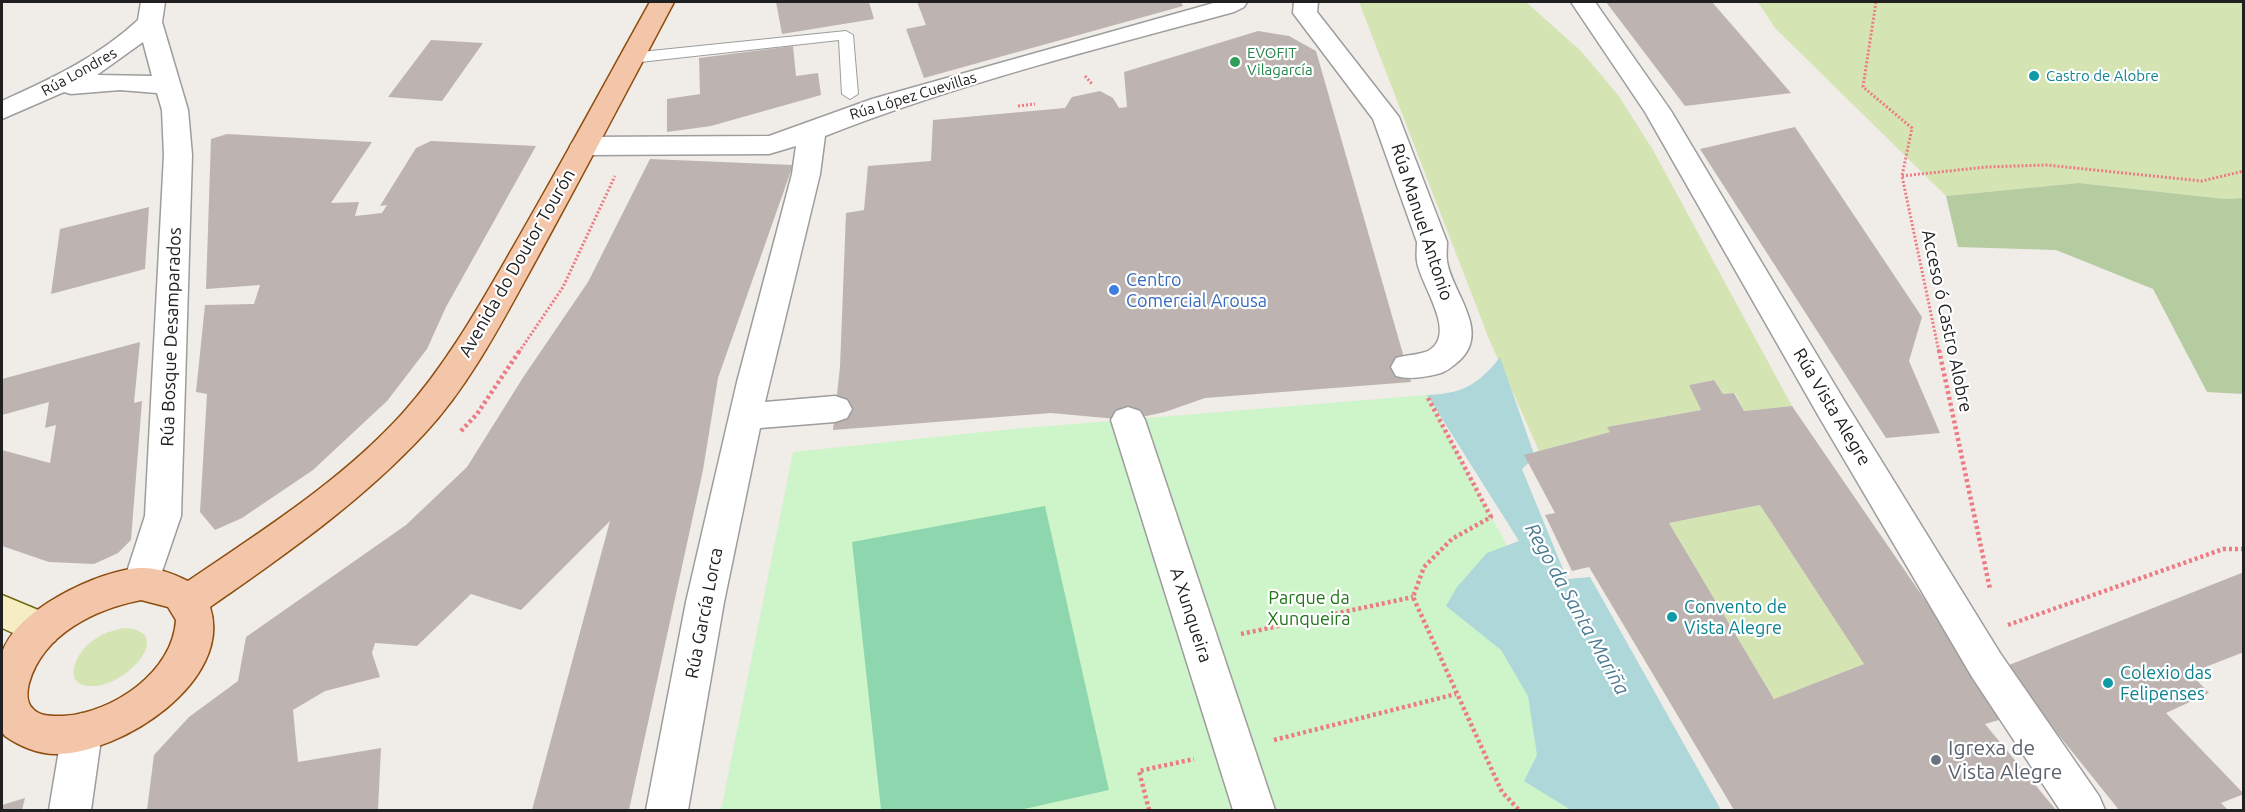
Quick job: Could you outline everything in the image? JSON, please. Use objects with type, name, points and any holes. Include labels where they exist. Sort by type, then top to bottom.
[{"type":"main road","name":"Avenida do Doutor Tourón","points":[[189,601],[296,527],[352,483],[414,423],[471,348],[662,2]]},
{"type":"main road","points":[[141,584],[162,585],[178,591],[189,601],[196,619],[194,640],[184,663],[172,678],[141,706],[112,723],[82,732],[56,736],[34,732],[18,722],[5,709],[13,669],[25,649],[42,629],[65,611],[90,597],[117,587],[141,584]]},
{"type":"street","name":"Rúa López Cuevillas","points":[[584,146],[769,145],[890,103],[1090,42],[1225,7],[1235,2]]},
{"type":"street","name":"Rúa Manuel Antonio","points":[[1306,2],[1305,13],[1386,117],[1432,242],[1432,262],[1454,318],[1456,336],[1452,348],[1437,362],[1407,367]]},
{"type":"street","name":"Rúa Vista Alegre","points":[[1583,2],[1658,111],[1830,406],[1986,665],[2084,810]]},
{"type":"street","name":"Rúa Bosque Desamparados","points":[[141,584],[163,516],[178,155],[178,134],[170,87],[152,12]]},
{"type":"street","name":"Rúa Londres","points":[[2,111],[51,89],[105,59],[130,41],[152,12]]},
{"type":"street","points":[[51,89],[114,80],[140,81],[170,87]]},
{"type":"street","name":"Rúa García Lorca","points":[[667,810],[705,602],[753,382],[806,174],[812,131]]},
{"type":"street","points":[[747,416],[835,410]]},
{"type":"street","name":"A Xunqueira","points":[[1128,420],[1254,810]]},
{"type":"street","points":[[2,611],[42,629]]},
{"type":"street","points":[[70,810],[82,732]]},
{"type":"lane","points":[[631,58],[846,35],[850,94]]},
{"type":"path","name":"Acceso ó Castro Alobre","points":[[1876,2],[1863,87],[1912,128],[1902,176],[1991,594]]},
{"type":"path","points":[[1018,106],[1035,104]]},
{"type":"path","points":[[1902,176],[1986,167],[2046,165],[2202,181],[2244,171]]},
{"type":"path","points":[[1426,395],[1491,517],[1452,539],[1424,567],[1413,597],[1502,792],[1519,810]]},
{"type":"path","points":[[1986,665],[1998,629],[2223,549],[2244,549]]},
{"type":"path","points":[[1200,643],[1413,597]]},
{"type":"path","points":[[1149,810],[1139,771],[1235,750],[1456,694]]},
{"type":"green space","points":[[1359,2],[1526,2],[1581,51],[1618,95],[1653,150],[1792,406],[1744,411],[1735,393],[1723,394],[1714,380],[1689,385],[1701,410],[1608,427],[1610,432],[1539,451],[1489,339]]},
{"type":"green space","name":"Castro de Alobre","points":[[1758,2],[2243,2],[2243,198],[2225,199],[2079,183],[1946,196],[1775,28]]},
{"type":"green space","points":[[2079,183],[2225,199],[2243,198],[2243,394],[2207,392],[2153,289],[2056,250],[1958,247],[1946,196]]},
{"type":"green space","name":"Parque da Xunqueira","points":[[1427,395],[1647,810],[721,810],[793,452],[1012,429]]},
{"type":"green space","points":[[1760,505],[1864,664],[1774,699],[1669,523]]},
{"type":"green space","points":[[1045,506],[1109,790],[1020,810],[881,810],[852,542]]},
{"type":"green space","points":[[125,628],[139,631],[146,638],[146,647],[142,657],[133,668],[108,683],[95,686],[78,682],[74,676],[74,670],[85,648],[95,639],[111,631]]},
{"type":"water","name":"Rego da Santa Mariña","points":[[1500,357],[1535,457],[1522,469],[1567,579],[1590,577],[1721,810],[1571,810],[1524,781],[1537,755],[1528,696],[1501,650],[1446,606],[1457,587],[1487,553],[1519,541],[1427,395],[1450,393],[1468,386],[1485,375]]},
{"type":"building","points":[[776,2],[869,2],[874,19],[782,34]]},
{"type":"building","points":[[917,2],[1181,2],[1183,6],[924,78],[906,29],[926,25]]},
{"type":"building","points":[[1606,2],[1712,2],[1791,93],[1685,106]]},
{"type":"building","name":"Centro Comercial Arousa","points":[[1258,31],[1289,36],[1316,51],[1411,382],[1205,398],[1165,412],[1128,420],[1051,413],[833,430],[840,367],[846,213],[864,210],[868,166],[931,161],[933,120],[1065,108],[1072,97],[1100,91],[1113,98],[1119,108],[1127,107],[1124,72]]},
{"type":"building","points":[[431,40],[483,43],[442,101],[388,97]]},
{"type":"building","points":[[793,46],[796,76],[818,73],[821,95],[711,126],[667,132],[667,99],[700,94],[699,58]]},
{"type":"building","points":[[1795,127],[1922,317],[1909,361],[1940,433],[1886,438],[1700,149]]},
{"type":"building","points":[[227,134],[372,142],[331,203],[359,202],[355,216],[382,213],[387,205],[380,206],[416,148],[431,141],[536,146],[446,307],[427,349],[387,401],[313,470],[242,518],[215,530],[200,512],[207,394],[196,392],[205,305],[254,304],[260,285],[206,289],[211,139]]},
{"type":"building","points":[[650,159],[793,165],[718,378],[703,470],[629,810],[532,810],[610,521],[521,610],[471,594],[417,646],[375,643],[372,653],[380,677],[325,691],[293,710],[298,762],[381,748],[378,810],[147,810],[154,755],[189,717],[238,681],[246,637],[406,525],[467,467],[524,376],[588,282]]},
{"type":"building","points":[[149,207],[145,269],[51,294],[60,229]]},
{"type":"building","points":[[140,342],[134,403],[142,401],[131,540],[118,553],[94,564],[49,562],[2,546],[2,450],[50,463],[56,425],[45,428],[49,402],[2,415],[2,379]]},
{"type":"building","name":"Convento de Vista Alegre","points":[[1714,380],[1723,394],[1734,393],[1744,411],[1792,406],[2006,718],[1985,724],[2056,810],[1734,810],[1589,567],[1572,571],[1545,515],[1555,513],[1524,455],[1610,432],[1607,427],[1701,410],[1689,385]],"holes":[[[1760,505],[1864,664],[1774,699],[1669,523]]]},
{"type":"building","name":"Colexio das Felipenses","points":[[2244,572],[2244,652],[2190,673],[2209,693],[2166,713],[2244,794],[2221,803],[2228,810],[2119,810],[2004,667]]},
{"type":"building","points":[[25,798],[22,810],[2,810],[2,805]]},
{"type":"place","name":"EVOFIT Vilagarcía","points":[[1235,62]]},
{"type":"place","name":"Castro de Alobre","points":[[2034,76]]},
{"type":"place","name":"Centro Comercial Arousa","points":[[1114,290]]},
{"type":"place","name":"Convento de Vista Alegre","points":[[1672,617]]},
{"type":"place","name":"Colexio das Felipenses","points":[[2108,683]]},
{"type":"place","name":"Igrexa de Vista Alegre","points":[[1936,760]]}]
